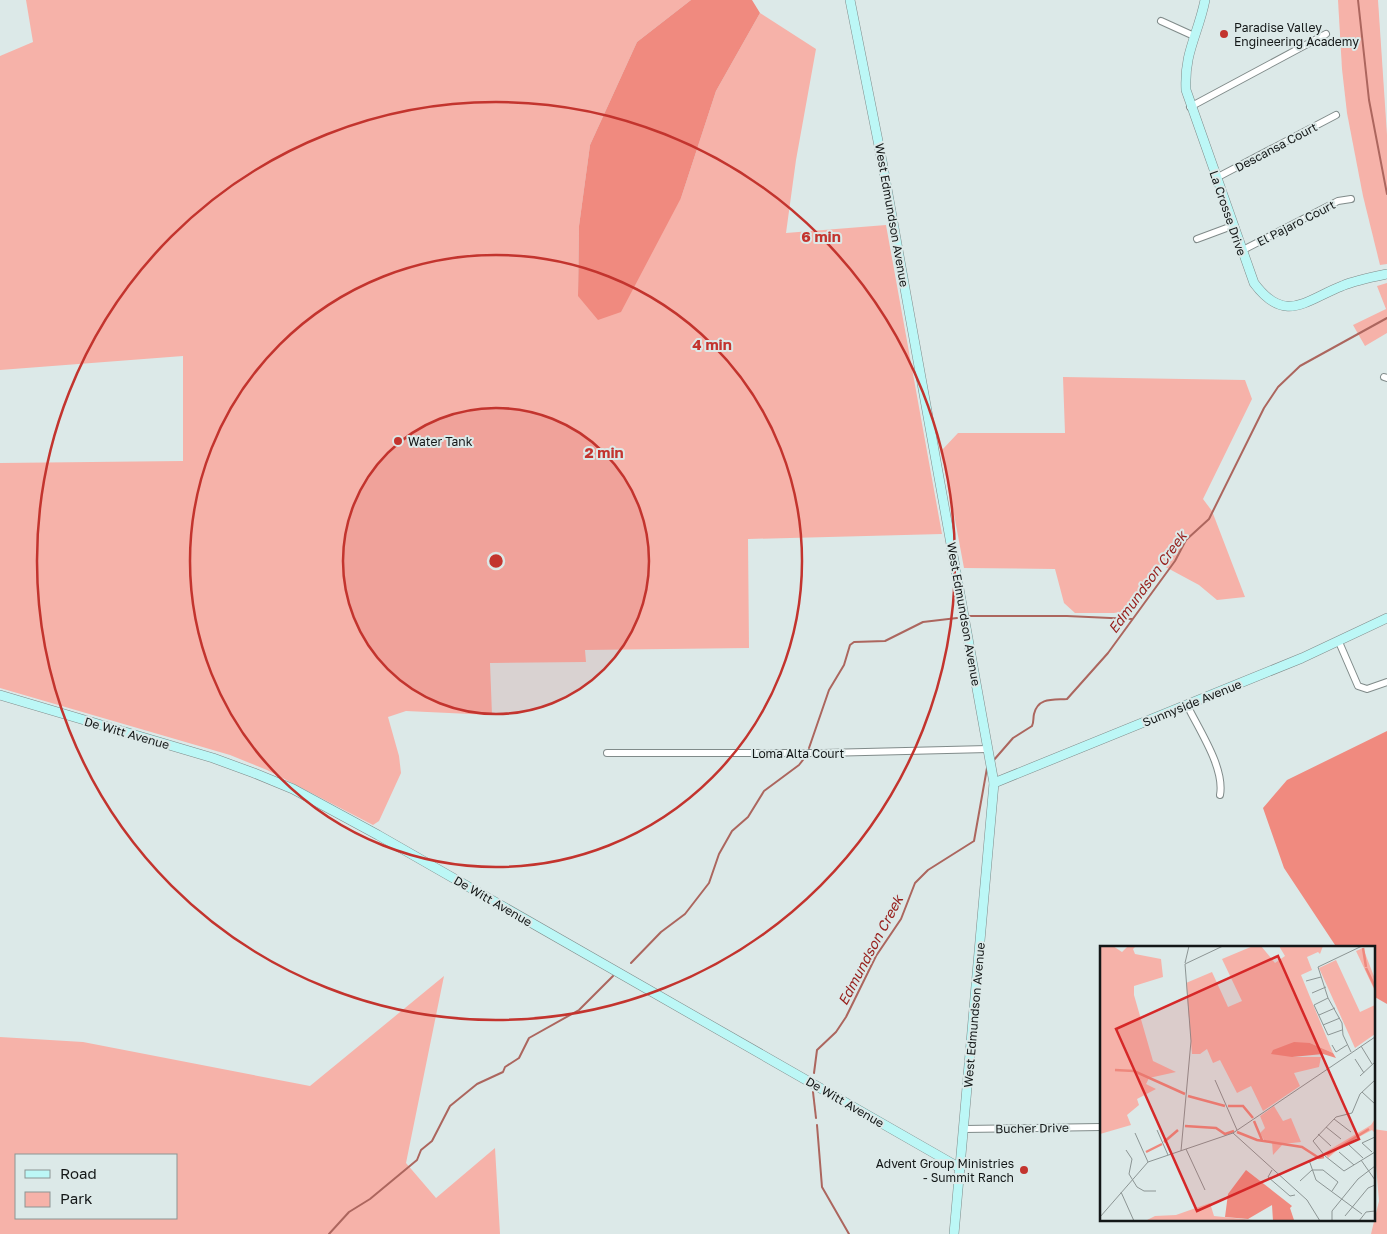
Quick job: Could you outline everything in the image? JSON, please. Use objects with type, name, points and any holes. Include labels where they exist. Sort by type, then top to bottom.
[{"type":"street","name":"West Edmundson Avenue","points":[[850,0],[885,180],[994,783],[954,1234]]},
{"type":"street","name":"La Crosse Drive","points":[[1204,0],[1201,21],[1186,62],[1186,90],[1190,107],[1254,283],[1262,294],[1284,306],[1295,306],[1312,302],[1340,286],[1387,274]]},
{"type":"street","points":[[1161,22],[1194,36]]},
{"type":"street","points":[[1190,107],[1326,34]]},
{"type":"street","name":"Descansa Court","points":[[1216,178],[1336,115]]},
{"type":"street","name":"El Pajaro Court","points":[[1241,251],[1338,201],[1351,199]]},
{"type":"street","points":[[1197,239],[1232,226]]},
{"type":"street","name":"Sunnyside Avenue","points":[[994,783],[1339,642],[1387,618]]},
{"type":"street","points":[[1339,642],[1358,686],[1367,689],[1387,682]]},
{"type":"street","name":"De Witt Avenue","points":[[0,696],[213,758],[293,790],[394,844],[960,1168]]},
{"type":"street","points":[[1187,705],[1218,770],[1222,782],[1220,795]]},
{"type":"street","name":"Loma Alta Court","points":[[608,753],[824,753],[988,749]]},
{"type":"street","name":"Bucher Drive","points":[[964,1129],[1100,1127]]},
{"type":"green space","points":[[26,0],[691,0],[637,42],[590,145],[579,226],[578,296],[681,198],[716,91],[760,13],[816,49],[796,160],[786,233],[886,225],[942,534],[748,539],[749,648],[585,650],[586,662],[490,663],[492,715],[406,711],[388,717],[399,756],[401,773],[379,821],[373,825],[267,770],[230,755],[0,688],[0,463],[183,461],[183,356],[0,370],[0,56],[33,42]]},
{"type":"green space","points":[[1338,0],[1378,0],[1387,135],[1387,264],[1380,265],[1363,196],[1347,113]]},
{"type":"green space","points":[[1387,283],[1387,333],[1365,346],[1353,325],[1386,309],[1377,286]]},
{"type":"green space","points":[[1063,377],[1245,380],[1252,399],[1203,499],[1212,511],[1245,597],[1217,600],[1199,585],[1160,564],[1128,611],[1075,613],[1064,603],[1055,569],[964,568],[942,450],[958,433],[1065,433]]},
{"type":"green space","points":[[444,976],[406,1163],[436,1198],[495,1148],[500,1234],[0,1234],[0,1037],[83,1042],[310,1086]]},
{"type":"green space","points":[[1374,1129],[1387,1131],[1387,1234],[1371,1234],[1379,1201]]},
{"type":"shaded area","points":[[691,0],[752,0],[760,13],[716,91],[681,198],[621,312],[598,320],[578,296],[579,226],[590,145],[637,42]]},
{"type":"shaded area","points":[[1387,731],[1387,1004],[1374,997],[1374,946],[1336,946],[1284,868],[1263,808],[1287,780]]},
{"type":"waterway","name":"Edmundson Creek","points":[[1358,0],[1369,100],[1387,194]]},
{"type":"waterway","name":"Edmundson Creek","points":[[993,761],[1013,738],[1032,726],[1034,714],[1039,705],[1047,700],[1067,699],[1108,653],[1175,561],[1186,540],[1209,519],[1264,408],[1278,387],[1300,366],[1387,318]]},
{"type":"waterway","points":[[970,616],[1067,616],[1132,619]]},
{"type":"waterway","points":[[809,748],[829,690],[844,665],[850,645],[854,642],[885,641],[923,622],[957,618]]},
{"type":"waterway","points":[[631,963],[661,932],[685,914],[709,883],[719,854],[732,831],[748,817],[764,791],[799,765],[806,756]]},
{"type":"waterway","name":"Edmundson Creek","points":[[814,1073],[817,1050],[836,1032],[846,1017],[876,956],[901,919],[915,883],[928,870],[974,841],[987,768]]},
{"type":"waterway","points":[[329,1234],[349,1212],[370,1199],[417,1160],[421,1150],[432,1141],[450,1106],[477,1084],[503,1072],[505,1067],[519,1058],[529,1038],[579,1010],[613,976]]},
{"type":"waterway","name":"Edmundson Creek","points":[[813,1092],[816,1118]]},
{"type":"waterway","name":"Edmundson Creek","points":[[817,1125],[822,1187],[849,1234]]},
{"type":"place","name":"Paradise Valley Engineering Academy","points":[[1224,34]]},
{"type":"place","name":"Water Tank","points":[[398,441]]},
{"type":"place","name":"Advent Group Ministries - Summit Ranch","points":[[1024,1170]]}]
